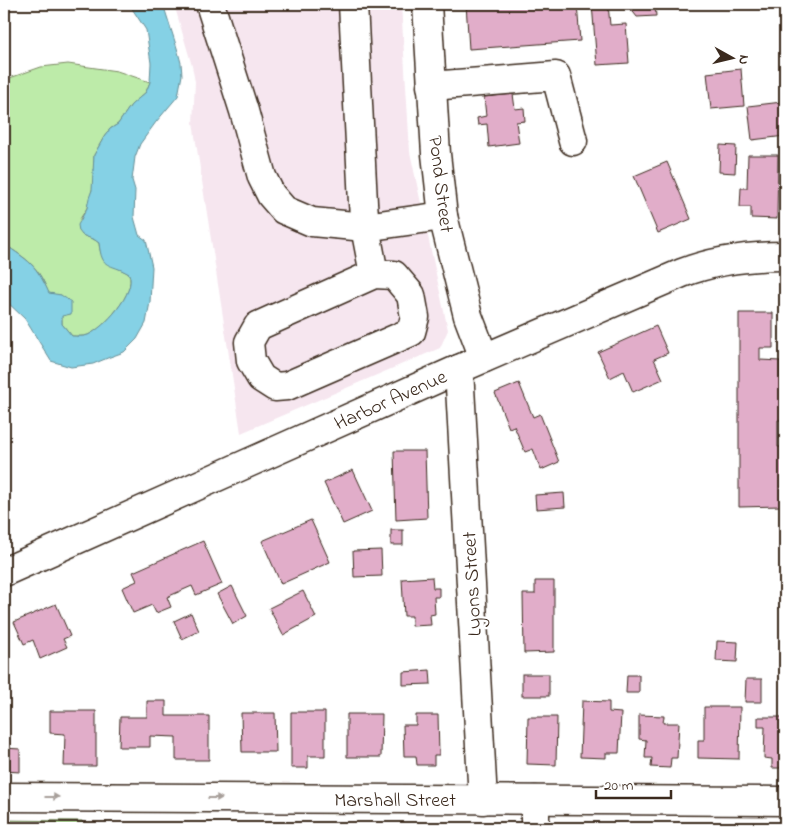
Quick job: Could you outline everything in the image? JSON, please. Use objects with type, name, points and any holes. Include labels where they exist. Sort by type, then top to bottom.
[{"type":"street","points":[[210,4],[244,111],[259,168],[271,195],[284,210],[312,222],[365,227],[443,216]]},
{"type":"street","points":[[354,4],[362,189],[365,227],[374,274]]},
{"type":"street","name":"Pond Street","points":[[427,4],[436,154],[443,216],[468,316],[472,364]]},
{"type":"street","points":[[431,86],[556,76],[573,141]]},
{"type":"street","name":"Harbor Avenue","points":[[4,572],[472,364],[700,266],[741,258],[785,256]]},
{"type":"street","points":[[374,274],[394,276],[411,295],[415,317],[410,332],[287,386],[275,387],[261,378],[251,361],[249,342],[258,326],[374,274]]},
{"type":"street","name":"Lyons Street","points":[[472,364],[483,800]]},
{"type":"street","name":"Marshall Street","points":[[4,797],[785,801]]},
{"type":"street","points":[[535,800],[535,828]]},
{"type":"shaded area","points":[[174,4],[401,4],[410,152],[448,330],[440,348],[241,433],[193,123],[195,82]]},
{"type":"green space","points":[[68,64],[117,71],[150,82],[146,92],[131,105],[118,124],[110,129],[94,155],[94,183],[87,208],[80,219],[82,235],[99,243],[100,251],[105,260],[129,274],[130,282],[124,299],[110,317],[95,331],[82,336],[72,336],[62,324],[61,295],[49,294],[36,269],[4,244],[4,80],[41,67]]},
{"type":"green space","points":[[4,820],[82,821],[85,828],[4,828]]},
{"type":"water","points":[[129,4],[163,4],[177,48],[182,75],[178,96],[140,144],[135,157],[132,180],[135,190],[134,217],[139,235],[146,240],[152,267],[150,302],[146,323],[137,339],[124,352],[93,364],[71,367],[51,361],[25,319],[4,299],[4,244],[36,269],[49,293],[61,295],[71,302],[71,314],[62,316],[62,324],[72,336],[86,336],[95,331],[118,309],[124,299],[130,282],[129,274],[105,262],[100,252],[99,243],[82,235],[78,225],[87,208],[92,190],[94,155],[110,129],[118,124],[131,105],[146,92],[150,82],[151,63],[146,30]]},
{"type":"building","points":[[466,4],[577,4],[580,41],[469,49]]},
{"type":"building","points":[[592,4],[608,4],[610,25],[626,24],[629,63],[597,65]]},
{"type":"building","points":[[627,4],[655,4],[656,16],[637,17]]},
{"type":"building","points":[[741,69],[744,106],[711,109],[707,73]]},
{"type":"building","points":[[513,94],[515,109],[524,108],[525,121],[516,122],[519,143],[489,147],[487,124],[478,125],[477,118],[486,116],[484,97]]},
{"type":"building","points":[[782,102],[785,136],[752,140],[748,106]]},
{"type":"building","points":[[720,145],[736,146],[735,173],[719,172]]},
{"type":"building","points":[[783,145],[785,145],[785,168],[782,168]]},
{"type":"building","points":[[748,155],[778,155],[777,219],[751,218],[751,207],[740,207],[741,188],[747,188]]},
{"type":"building","points":[[667,162],[691,219],[658,233],[634,176]]},
{"type":"building","points":[[739,313],[773,313],[773,348],[760,348],[760,360],[780,361],[780,378],[785,378],[785,420],[778,420],[778,447],[785,447],[785,486],[781,486],[781,506],[739,507]]},
{"type":"building","points":[[656,326],[668,353],[654,359],[663,379],[633,392],[624,371],[610,378],[598,352]]},
{"type":"building","points":[[519,383],[533,417],[540,414],[559,462],[541,470],[533,449],[525,452],[514,426],[509,428],[495,393]]},
{"type":"building","points":[[394,451],[425,451],[427,518],[396,520]]},
{"type":"building","points":[[353,470],[372,511],[343,524],[324,483]]},
{"type":"building","points":[[564,493],[565,507],[536,509],[535,495]]},
{"type":"building","points":[[311,520],[330,562],[281,584],[262,541]]},
{"type":"building","points":[[391,530],[403,530],[403,545],[391,545]]},
{"type":"building","points":[[203,541],[222,584],[196,595],[192,586],[167,597],[171,607],[156,613],[152,605],[133,613],[122,588],[137,581],[133,572]]},
{"type":"building","points":[[381,550],[382,576],[354,577],[353,551]]},
{"type":"building","points":[[432,577],[433,588],[439,588],[439,597],[434,597],[435,614],[430,615],[431,625],[412,626],[412,616],[404,616],[402,579]]},
{"type":"building","points":[[535,581],[554,581],[554,652],[524,653],[523,594],[535,594]]},
{"type":"building","points":[[232,586],[247,616],[233,624],[217,594]]},
{"type":"building","points":[[303,591],[316,617],[283,635],[269,608]]},
{"type":"building","points":[[56,604],[70,636],[63,639],[67,647],[40,659],[33,640],[24,644],[14,622]]},
{"type":"building","points":[[191,613],[199,631],[182,639],[174,621]]},
{"type":"building","points":[[717,641],[738,642],[737,662],[716,661]]},
{"type":"building","points":[[430,670],[431,684],[403,685],[403,672]]},
{"type":"building","points":[[522,674],[549,674],[549,696],[522,696]]},
{"type":"building","points":[[627,675],[639,675],[639,693],[626,693]]},
{"type":"building","points":[[746,679],[762,679],[762,702],[745,702]]},
{"type":"building","points":[[147,701],[166,701],[166,716],[209,716],[209,760],[176,760],[176,737],[150,736],[150,747],[119,747],[120,717],[147,717]]},
{"type":"building","points":[[582,701],[609,702],[609,712],[621,713],[619,753],[606,753],[606,758],[580,757]]},
{"type":"building","points":[[704,707],[740,707],[739,759],[698,758],[698,740],[704,740]]},
{"type":"building","points":[[50,711],[96,711],[96,766],[64,766],[65,734],[50,733]]},
{"type":"building","points":[[291,712],[325,712],[325,756],[308,756],[308,768],[291,768]]},
{"type":"building","points":[[241,713],[275,713],[276,752],[242,752]]},
{"type":"building","points":[[347,714],[382,714],[381,757],[347,757]]},
{"type":"building","points":[[416,715],[438,715],[439,755],[434,755],[434,765],[417,765],[416,756],[404,756],[403,725],[416,725]]},
{"type":"building","points":[[639,715],[664,716],[663,723],[679,723],[677,758],[671,758],[670,768],[651,767],[652,758],[645,758],[646,740],[639,739]]},
{"type":"building","points":[[528,717],[557,717],[556,765],[527,764]]},
{"type":"building","points":[[758,717],[785,717],[785,768],[772,768],[772,759],[764,758],[765,727],[758,727]]},
{"type":"building","points":[[4,748],[20,749],[20,772],[4,771]]}]
